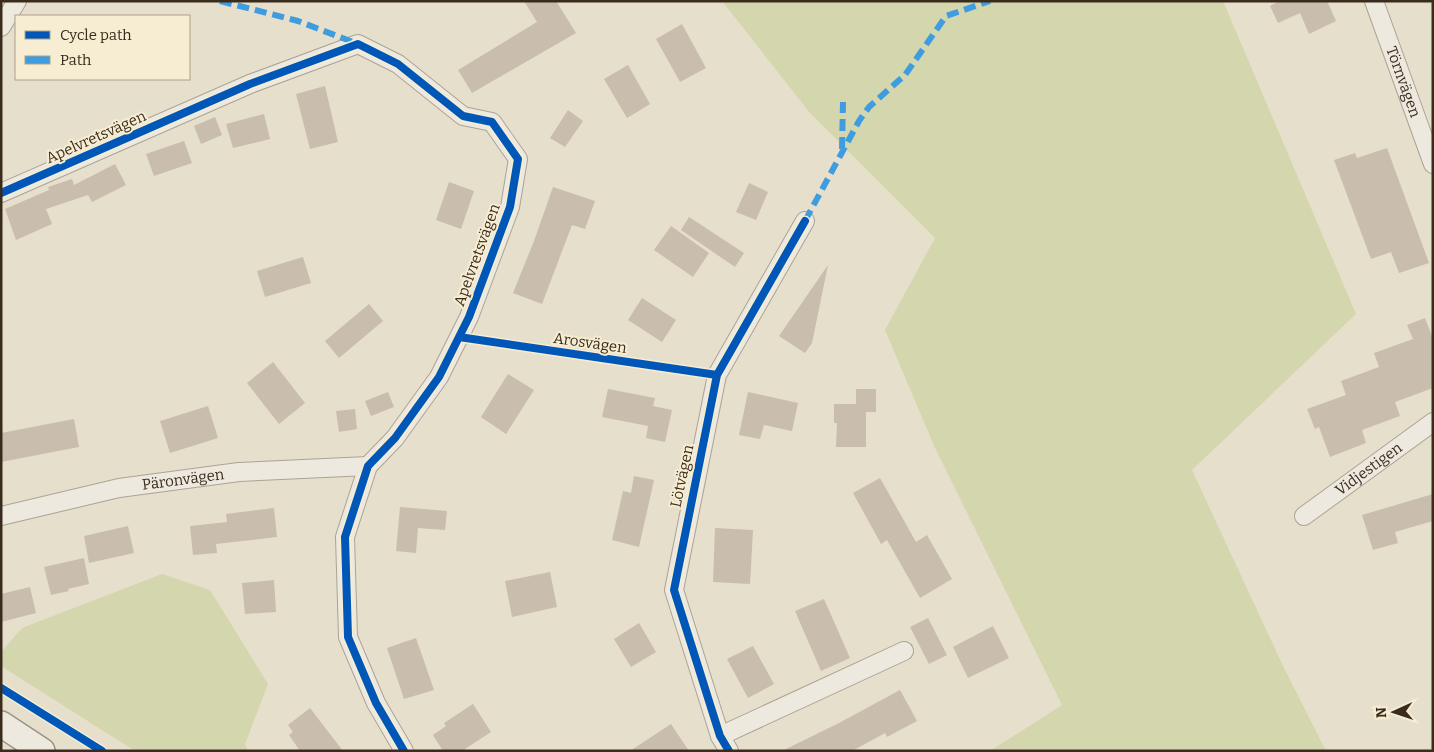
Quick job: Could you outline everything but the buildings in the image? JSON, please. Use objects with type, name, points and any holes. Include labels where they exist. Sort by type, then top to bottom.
[{"type":"main road","points":[[1,724],[42,751]]},
{"type":"street","points":[[1,27],[17,1]]},
{"type":"street","name":"Törnvägen","points":[[1374,1],[1433,164]]},
{"type":"street","name":"Apelvretsvägen","points":[[1,193],[250,84],[358,44],[398,64],[462,116],[492,122],[518,159],[510,207],[469,317],[438,377],[395,438],[368,466],[345,537],[348,637],[376,703],[404,751]]},
{"type":"street","name":"Lötvägen","points":[[805,221],[717,375],[674,590],[724,743],[904,651]]},
{"type":"street","name":"Vidjestigen","points":[[1304,516],[1433,422]]},
{"type":"street","name":"Päronvägen","points":[[1,516],[119,488],[238,472],[368,466]]},
{"type":"green space","points":[[722,1],[1223,1],[1356,314],[1192,470],[1283,666],[1326,751],[990,751],[1062,705],[935,448],[885,330],[935,238],[810,113]]},
{"type":"green space","points":[[162,574],[210,590],[268,684],[245,744],[248,751],[135,751],[1,666],[1,652],[22,628]]},
{"type":"marked path","points":[[220,1],[298,21],[358,44]]},
{"type":"marked path","points":[[805,221],[859,121],[869,107],[905,75],[946,16],[990,1]]},
{"type":"marked path","points":[[842,149],[843,102]]},
{"type":"cycle path","points":[[1,193],[250,84],[358,44],[398,64],[463,116],[492,122],[518,159],[510,207],[469,317],[439,377],[395,438],[368,466],[345,537],[348,637],[376,703],[404,751]]},
{"type":"cycle path","points":[[729,751],[720,736],[674,590],[717,375],[805,221]]},
{"type":"cycle path","name":"Arosvägen","points":[[459,337],[717,375]]},
{"type":"cycle path","points":[[1,688],[102,751]]}]
